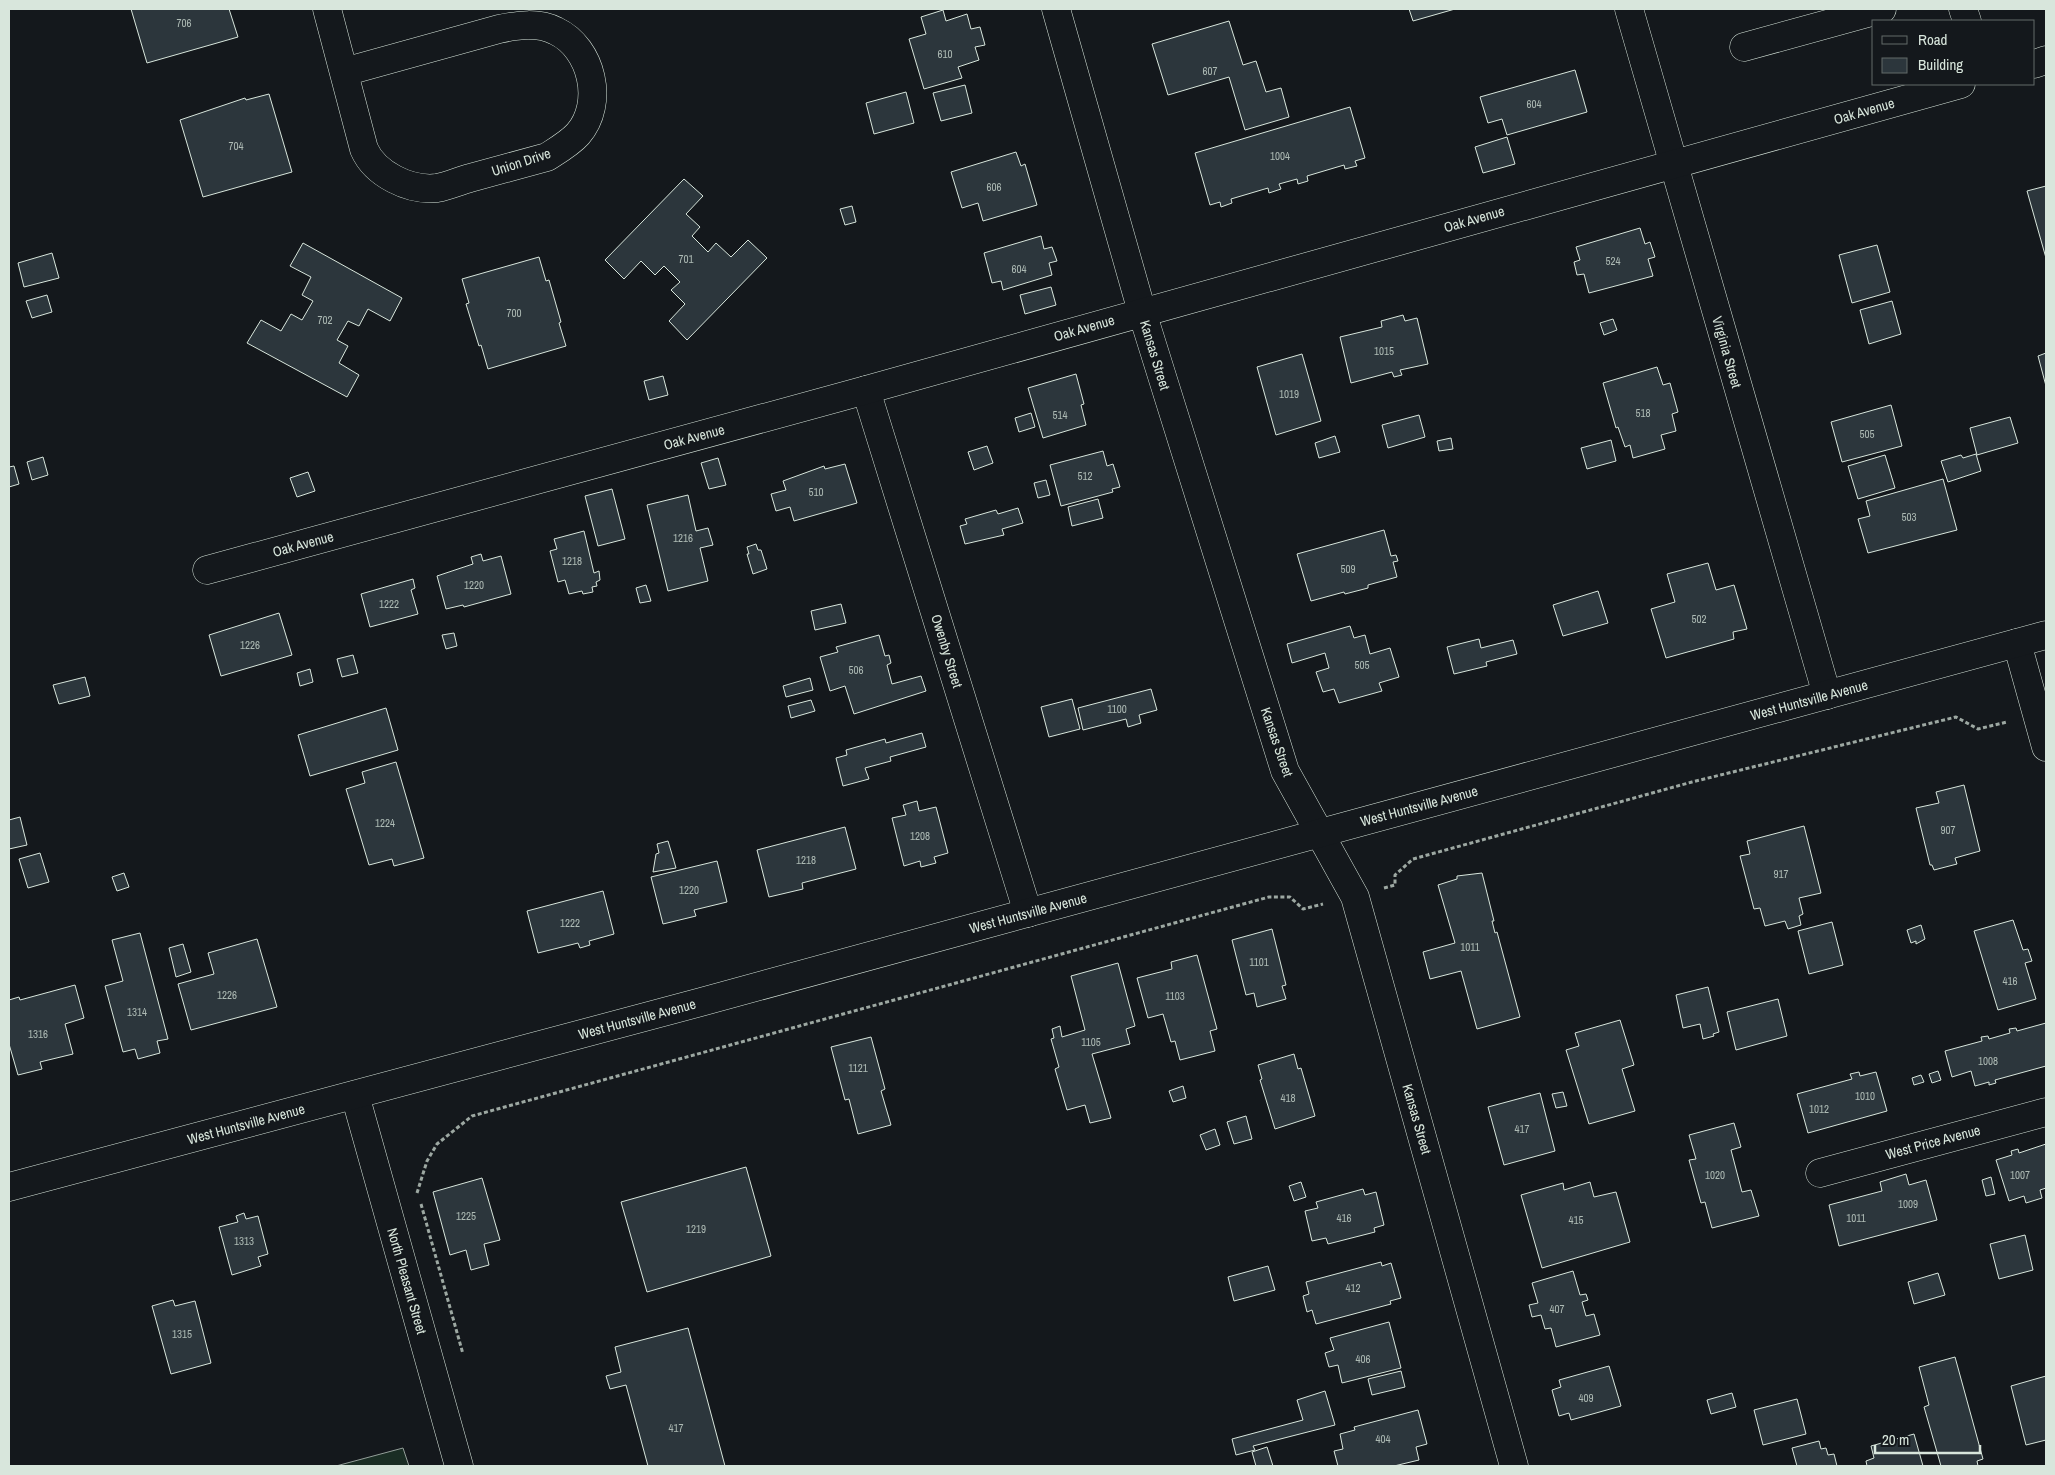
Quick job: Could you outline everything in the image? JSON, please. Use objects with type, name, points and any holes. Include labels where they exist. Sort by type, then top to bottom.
[{"type":"street","name":"Union Drive","points":[[327,9],[364,149],[368,158],[392,178],[413,186],[437,188],[547,156],[563,147],[578,134],[588,118],[593,96],[590,76],[584,58],[571,40],[555,30],[538,26],[519,25],[499,28],[344,72]]},
{"type":"street","name":"Kansas Street","points":[[1056,9],[1142,312],[1285,771],[1355,897],[1514,1466]]},
{"type":"street","name":"Virginia Street","points":[[1629,9],[1827,695]]},
{"type":"street","points":[[1744,47],[1882,9]]},
{"type":"street","name":"Oak Avenue","points":[[207,570],[866,390],[1957,85]]},
{"type":"street","name":"Owenby Street","points":[[866,390],[1028,913]]},
{"type":"street","name":"West Huntsville Avenue","points":[[9,1187],[1028,913],[2046,636]]},
{"type":"street","points":[[2017,643],[2046,746]]},
{"type":"street","name":"North Pleasant Street","points":[[355,1095],[459,1466]]},
{"type":"street","name":"West Price Avenue","points":[[1820,1173],[2046,1112]]},
{"type":"path","points":[[417,1194],[427,1162],[437,1144],[472,1116],[1269,897],[1290,897],[1303,909],[1355,897],[1395,885],[1395,875],[1413,859],[1692,782],[1956,716],[1978,729],[2037,715]]},
{"type":"path","points":[[420,1202],[464,1359]]},
{"type":"green space","points":[[403,1448],[409,1466],[336,1466]]},
{"type":"building","points":[[131,9],[229,9],[238,37],[147,63]]},
{"type":"building","points":[[1409,9],[1455,9],[1413,21]]},
{"type":"building","points":[[943,10],[946,21],[967,14],[971,29],[980,27],[985,45],[975,47],[979,60],[958,67],[962,78],[924,89],[909,39],[926,34],[921,17]]},
{"type":"building","points":[[1229,21],[1243,65],[1256,61],[1266,92],[1281,88],[1289,117],[1245,130],[1229,77],[1168,95],[1152,44]]},
{"type":"building","points":[[1575,70],[1587,112],[1507,135],[1502,119],[1488,123],[1480,97]]},
{"type":"building","points":[[965,85],[972,113],[941,121],[933,93]]},
{"type":"building","points":[[906,92],[914,123],[874,134],[866,103]]},
{"type":"building","points":[[269,94],[292,172],[203,197],[180,120],[245,98],[246,100]]},
{"type":"building","points":[[1350,107],[1365,158],[1355,161],[1357,166],[1345,169],[1344,165],[1307,176],[1308,181],[1298,184],[1297,179],[1279,184],[1281,189],[1269,193],[1268,188],[1231,199],[1232,203],[1221,207],[1220,202],[1210,205],[1195,153]]},
{"type":"building","points":[[1507,137],[1515,164],[1483,173],[1475,147]]},
{"type":"building","points":[[1016,152],[1021,166],[1025,164],[1037,205],[983,221],[978,203],[962,208],[951,172]]},
{"type":"building","points":[[684,179],[703,196],[686,214],[700,227],[692,236],[708,252],[716,243],[731,257],[748,240],[767,258],[687,340],[669,321],[685,304],[671,290],[680,282],[664,266],[655,275],[641,261],[624,279],[605,260]]},
{"type":"building","points":[[2046,186],[2046,258],[2027,191]]},
{"type":"building","points":[[852,206],[856,222],[845,225],[840,209]]},
{"type":"building","points":[[1640,228],[1645,244],[1650,242],[1655,257],[1648,259],[1653,276],[1589,293],[1584,274],[1577,275],[1574,262],[1580,260],[1576,247]]},
{"type":"building","points":[[1041,236],[1044,249],[1052,247],[1057,261],[1049,263],[1052,275],[1003,290],[1001,281],[992,283],[984,253]]},
{"type":"building","points":[[303,243],[402,298],[390,321],[368,309],[359,326],[348,321],[337,340],[348,346],[339,363],[359,375],[347,397],[247,343],[261,320],[281,331],[291,314],[302,320],[313,301],[302,295],[311,277],[290,266]]},
{"type":"building","points":[[1877,245],[1890,292],[1852,303],[1839,255]]},
{"type":"building","points":[[52,253],[59,278],[24,287],[18,263]]},
{"type":"building","points":[[539,257],[546,281],[549,280],[566,346],[488,369],[466,304],[469,303],[462,279]]},
{"type":"building","points":[[1051,287],[1056,305],[1025,314],[1020,295]]},
{"type":"building","points":[[47,295],[52,312],[32,318],[26,301]]},
{"type":"building","points":[[1892,301],[1901,334],[1869,344],[1860,310]]},
{"type":"building","points":[[1403,315],[1405,321],[1417,318],[1428,364],[1400,370],[1402,375],[1394,377],[1392,372],[1351,383],[1340,337],[1382,327],[1381,321]]},
{"type":"building","points":[[1613,319],[1617,330],[1604,335],[1600,323]]},
{"type":"building","points":[[2046,353],[2046,386],[2038,356]]},
{"type":"building","points":[[1302,354],[1321,421],[1276,435],[1257,367]]},
{"type":"building","points":[[1657,367],[1663,385],[1670,383],[1678,412],[1672,414],[1676,431],[1661,435],[1665,449],[1633,458],[1630,445],[1625,447],[1618,427],[1616,428],[1603,383]]},
{"type":"building","points":[[1076,374],[1084,404],[1081,405],[1086,425],[1043,438],[1028,388]]},
{"type":"building","points":[[663,376],[668,395],[649,400],[644,381]]},
{"type":"building","points":[[1891,405],[1902,446],[1842,462],[1831,422]]},
{"type":"building","points":[[1031,413],[1035,427],[1019,432],[1015,418]]},
{"type":"building","points":[[1419,415],[1425,437],[1388,448],[1382,425]]},
{"type":"building","points":[[2010,417],[2018,443],[1977,455],[1970,428]]},
{"type":"building","points":[[1335,436],[1340,452],[1319,458],[1315,443]]},
{"type":"building","points":[[1451,438],[1453,449],[1439,451],[1437,441]]},
{"type":"building","points":[[1611,440],[1616,461],[1587,469],[1581,448]]},
{"type":"building","points":[[987,446],[993,463],[974,470],[968,452]]},
{"type":"building","points":[[1103,451],[1107,466],[1113,464],[1120,487],[1112,489],[1113,492],[1061,506],[1050,465]]},
{"type":"building","points":[[1976,454],[1981,471],[1948,482],[1941,461],[1961,455],[1963,458]]},
{"type":"building","points":[[1885,455],[1895,488],[1858,499],[1848,466]]},
{"type":"building","points":[[43,457],[48,475],[32,480],[27,462]]},
{"type":"building","points":[[718,458],[726,485],[709,489],[701,463]]},
{"type":"building","points":[[845,464],[857,503],[794,521],[790,507],[776,511],[771,494],[786,490],[783,481],[824,466],[825,469]]},
{"type":"building","points":[[14,466],[19,484],[9,487],[9,467]]},
{"type":"building","points":[[308,472],[315,491],[297,497],[290,478]]},
{"type":"building","points":[[1943,479],[1957,530],[1868,553],[1858,519],[1870,516],[1866,501]]},
{"type":"building","points":[[1046,480],[1050,495],[1038,498],[1034,483]]},
{"type":"building","points":[[612,489],[625,539],[598,546],[585,496]]},
{"type":"building","points":[[688,495],[696,531],[708,528],[713,545],[700,548],[708,581],[668,591],[647,505]]},
{"type":"building","points":[[1098,499],[1103,518],[1072,526],[1068,507]]},
{"type":"building","points":[[1018,508],[1023,523],[1002,529],[1004,535],[965,544],[960,526],[967,524],[965,519],[996,510],[998,514]]},
{"type":"building","points":[[1384,530],[1391,556],[1396,555],[1398,561],[1393,562],[1397,577],[1368,585],[1368,588],[1311,601],[1297,554]]},
{"type":"building","points":[[584,531],[594,573],[599,571],[600,580],[596,582],[597,586],[592,587],[593,592],[583,594],[582,591],[569,594],[565,580],[558,582],[550,551],[557,549],[554,539]]},
{"type":"building","points":[[756,544],[758,550],[761,550],[767,569],[753,574],[747,554],[749,554],[747,547]]},
{"type":"building","points":[[481,554],[483,561],[501,556],[511,594],[464,607],[463,605],[446,609],[437,576],[473,564],[471,557]]},
{"type":"building","points":[[1708,563],[1716,590],[1734,585],[1747,629],[1733,632],[1734,639],[1666,658],[1651,609],[1675,602],[1667,574]]},
{"type":"building","points":[[413,579],[415,588],[411,590],[418,614],[370,627],[361,594]]},
{"type":"building","points":[[646,585],[651,601],[640,603],[636,588]]},
{"type":"building","points":[[1598,591],[1608,623],[1563,636],[1553,605]]},
{"type":"building","points":[[841,604],[846,623],[815,630],[811,611]]},
{"type":"building","points":[[279,613],[292,655],[221,676],[209,635]]},
{"type":"building","points":[[1350,626],[1354,638],[1365,635],[1370,654],[1390,648],[1399,677],[1379,683],[1382,691],[1339,703],[1334,689],[1323,692],[1316,672],[1329,668],[1325,653],[1292,663],[1287,644]]},
{"type":"building","points":[[454,633],[457,646],[446,649],[442,635]]},
{"type":"building","points":[[879,635],[885,656],[889,655],[891,663],[887,665],[892,684],[921,676],[926,691],[854,714],[845,686],[830,691],[820,657],[838,652],[836,647]]},
{"type":"building","points":[[1479,639],[1481,648],[1513,640],[1517,654],[1486,662],[1487,666],[1454,674],[1447,647]]},
{"type":"building","points":[[353,655],[358,673],[342,677],[337,659]]},
{"type":"building","points":[[310,669],[313,682],[300,686],[297,673]]},
{"type":"building","points":[[85,677],[90,696],[59,704],[53,685]]},
{"type":"building","points":[[810,678],[813,690],[786,697],[783,686]]},
{"type":"building","points":[[1151,689],[1157,710],[1139,715],[1141,723],[1128,727],[1126,719],[1083,730],[1078,708]]},
{"type":"building","points":[[1072,699],[1080,729],[1049,737],[1041,707]]},
{"type":"building","points":[[811,700],[815,711],[791,718],[788,706]]},
{"type":"building","points":[[386,708],[398,750],[310,776],[298,735]]},
{"type":"building","points":[[922,733],[926,747],[890,757],[891,761],[865,768],[869,779],[843,786],[836,758],[847,755],[846,750],[885,739],[886,743]]},
{"type":"building","points":[[396,762],[424,858],[394,866],[392,859],[369,865],[346,789],[365,783],[362,772]]},
{"type":"building","points":[[1964,785],[1980,851],[1955,858],[1957,864],[1934,870],[1932,865],[1930,865],[1916,808],[1939,803],[1936,792]]},
{"type":"building","points":[[917,801],[919,811],[936,807],[948,853],[934,857],[936,863],[921,867],[920,861],[904,866],[892,818],[906,815],[903,805]]},
{"type":"building","points":[[20,817],[27,845],[9,849],[9,820]]},
{"type":"building","points":[[1804,826],[1821,893],[1799,898],[1803,914],[1799,916],[1801,925],[1788,929],[1785,921],[1765,926],[1760,908],[1754,909],[1740,856],[1750,854],[1747,841]]},
{"type":"building","points":[[845,827],[856,869],[802,883],[803,889],[769,897],[757,850]]},
{"type":"building","points":[[668,841],[676,868],[653,872],[656,854],[659,853],[657,844]]},
{"type":"building","points":[[40,853],[49,882],[28,888],[19,859]]},
{"type":"building","points":[[717,861],[727,902],[694,910],[696,916],[663,924],[651,877]]},
{"type":"building","points":[[124,873],[129,887],[117,891],[112,877]]},
{"type":"building","points":[[1482,873],[1494,921],[1492,921],[1495,933],[1497,932],[1520,1017],[1477,1029],[1461,971],[1430,979],[1423,952],[1455,943],[1438,885],[1457,879],[1457,876]]},
{"type":"building","points":[[603,891],[614,934],[589,941],[590,945],[580,948],[578,943],[538,953],[527,911]]},
{"type":"building","points":[[2013,920],[2023,950],[2028,949],[2032,961],[2025,963],[2036,999],[1998,1010],[1974,931]]},
{"type":"building","points":[[1832,922],[1843,965],[1809,974],[1798,931]]},
{"type":"building","points":[[1921,925],[1925,939],[1916,944],[1916,941],[1911,943],[1907,930]]},
{"type":"building","points":[[1272,929],[1286,985],[1282,986],[1286,999],[1257,1007],[1254,993],[1246,995],[1232,940]]},
{"type":"building","points":[[140,933],[168,1039],[157,1041],[160,1053],[138,1059],[135,1049],[123,1052],[105,986],[123,981],[112,940]]},
{"type":"building","points":[[257,939],[277,1007],[191,1030],[178,984],[214,974],[208,953]]},
{"type":"building","points":[[183,944],[191,972],[176,977],[169,948]]},
{"type":"building","points":[[1197,955],[1217,1029],[1210,1031],[1215,1051],[1180,1060],[1175,1041],[1171,1042],[1163,1014],[1148,1018],[1137,978],[1172,969],[1171,962]]},
{"type":"building","points":[[1118,963],[1135,1026],[1126,1029],[1130,1044],[1092,1054],[1111,1118],[1090,1123],[1085,1105],[1067,1110],[1055,1069],[1059,1067],[1051,1039],[1054,1038],[1052,1029],[1060,1026],[1062,1037],[1085,1030],[1071,976]]},
{"type":"building","points":[[75,985],[84,1018],[65,1024],[73,1054],[40,1062],[42,1069],[18,1075],[9,1044],[9,1000],[19,997],[20,1000]]},
{"type":"building","points":[[1708,987],[1719,1032],[1713,1034],[1714,1036],[1703,1039],[1700,1024],[1683,1028],[1676,995]]},
{"type":"building","points":[[1778,999],[1787,1036],[1736,1050],[1727,1012]]},
{"type":"building","points":[[1620,1020],[1634,1065],[1622,1069],[1635,1111],[1589,1124],[1566,1050],[1579,1046],[1575,1033]]},
{"type":"building","points":[[2046,1023],[2046,1066],[1995,1080],[1996,1083],[1989,1085],[1989,1082],[1975,1086],[1971,1071],[1952,1077],[1945,1051],[1982,1041],[1981,1037],[1988,1036],[1989,1039],[2010,1033],[2009,1029],[2016,1028],[2017,1031]]},
{"type":"building","points":[[871,1037],[885,1089],[881,1091],[891,1125],[858,1134],[849,1099],[845,1100],[831,1047]]},
{"type":"building","points":[[1294,1054],[1298,1069],[1301,1068],[1315,1116],[1275,1129],[1260,1080],[1262,1079],[1258,1065]]},
{"type":"building","points":[[1938,1071],[1941,1080],[1932,1083],[1929,1074]]},
{"type":"building","points":[[1859,1072],[1860,1076],[1876,1072],[1887,1111],[1808,1133],[1797,1094],[1852,1079],[1850,1074]]},
{"type":"building","points":[[1921,1075],[1924,1082],[1914,1085],[1912,1078]]},
{"type":"building","points":[[1183,1086],[1186,1098],[1173,1102],[1169,1091]]},
{"type":"building","points":[[1563,1092],[1567,1106],[1556,1108],[1552,1094]]},
{"type":"building","points":[[1540,1093],[1555,1151],[1504,1165],[1488,1107]]},
{"type":"building","points":[[1246,1116],[1252,1139],[1234,1144],[1227,1122]]},
{"type":"building","points":[[1734,1123],[1741,1147],[1731,1150],[1742,1192],[1751,1190],[1759,1216],[1712,1228],[1705,1202],[1701,1203],[1689,1160],[1696,1159],[1689,1135]]},
{"type":"building","points":[[1215,1129],[1220,1145],[1206,1150],[1200,1135]]},
{"type":"building","points":[[2046,1144],[2046,1188],[2040,1190],[2042,1198],[2026,1203],[2024,1196],[2009,1201],[1996,1160],[2012,1155],[2011,1151],[2018,1149],[2019,1153]]},
{"type":"building","points":[[746,1167],[771,1256],[647,1292],[621,1202]]},
{"type":"building","points":[[1906,1174],[1909,1185],[1926,1180],[1937,1220],[1839,1246],[1829,1205],[1882,1191],[1880,1182]]},
{"type":"building","points":[[1991,1177],[1995,1194],[1986,1196],[1982,1180]]},
{"type":"building","points":[[482,1178],[500,1240],[484,1244],[489,1265],[471,1270],[466,1250],[450,1255],[433,1192]]},
{"type":"building","points":[[1301,1182],[1306,1197],[1294,1201],[1289,1186]]},
{"type":"building","points":[[1590,1182],[1594,1197],[1616,1192],[1630,1242],[1542,1268],[1521,1195],[1563,1183],[1564,1190]]},
{"type":"building","points":[[1363,1189],[1365,1195],[1376,1192],[1384,1225],[1374,1228],[1375,1232],[1328,1244],[1326,1238],[1312,1241],[1305,1211],[1318,1208],[1316,1202]]},
{"type":"building","points":[[244,1213],[246,1219],[258,1216],[268,1254],[258,1257],[261,1266],[232,1275],[219,1227],[238,1222],[236,1216]]},
{"type":"building","points":[[2025,1235],[2033,1270],[1999,1279],[1990,1244]]},
{"type":"building","points":[[1381,1262],[1382,1266],[1391,1263],[1401,1298],[1390,1301],[1391,1304],[1316,1324],[1312,1310],[1307,1312],[1303,1296],[1309,1294],[1306,1282]]},
{"type":"building","points":[[1268,1266],[1275,1290],[1234,1301],[1228,1277]]},
{"type":"building","points":[[1573,1271],[1580,1295],[1586,1294],[1588,1300],[1582,1302],[1586,1316],[1594,1314],[1600,1335],[1556,1347],[1551,1328],[1545,1329],[1541,1315],[1532,1317],[1529,1305],[1538,1303],[1532,1283]]},
{"type":"building","points":[[1938,1273],[1945,1295],[1914,1304],[1908,1282]]},
{"type":"building","points":[[173,1300],[175,1306],[195,1301],[211,1363],[171,1374],[152,1306]]},
{"type":"building","points":[[1389,1322],[1401,1368],[1342,1383],[1338,1365],[1329,1367],[1325,1353],[1334,1350],[1330,1338]]},
{"type":"building","points":[[688,1328],[725,1466],[648,1466],[626,1385],[610,1389],[606,1376],[621,1372],[615,1347]]},
{"type":"building","points":[[1955,1357],[1983,1459],[1977,1461],[1978,1466],[1941,1466],[1924,1407],[1929,1405],[1919,1367]]},
{"type":"building","points":[[1609,1366],[1621,1406],[1571,1420],[1569,1413],[1559,1416],[1552,1390],[1561,1387],[1559,1380]]},
{"type":"building","points":[[1401,1371],[1405,1387],[1372,1395],[1368,1379]]},
{"type":"building","points":[[2046,1376],[2046,1440],[2026,1445],[2011,1386]]},
{"type":"building","points":[[1325,1391],[1335,1425],[1253,1446],[1255,1450],[1236,1455],[1232,1439],[1303,1420],[1297,1400]]},
{"type":"building","points":[[1732,1393],[1736,1407],[1711,1414],[1707,1400]]},
{"type":"building","points":[[1797,1399],[1806,1434],[1763,1445],[1754,1410]]},
{"type":"building","points":[[1418,1410],[1427,1444],[1416,1447],[1419,1460],[1394,1466],[1338,1466],[1334,1451],[1343,1449],[1340,1434],[1355,1430],[1354,1427]]},
{"type":"building","points":[[1914,1434],[1923,1466],[1867,1466],[1866,1461],[1874,1458],[1871,1446]]},
{"type":"building","points":[[1819,1441],[1821,1449],[1826,1448],[1828,1455],[1834,1454],[1837,1466],[1797,1466],[1792,1448]]},
{"type":"building","points":[[1267,1447],[1273,1466],[1256,1466],[1252,1452]]}]
